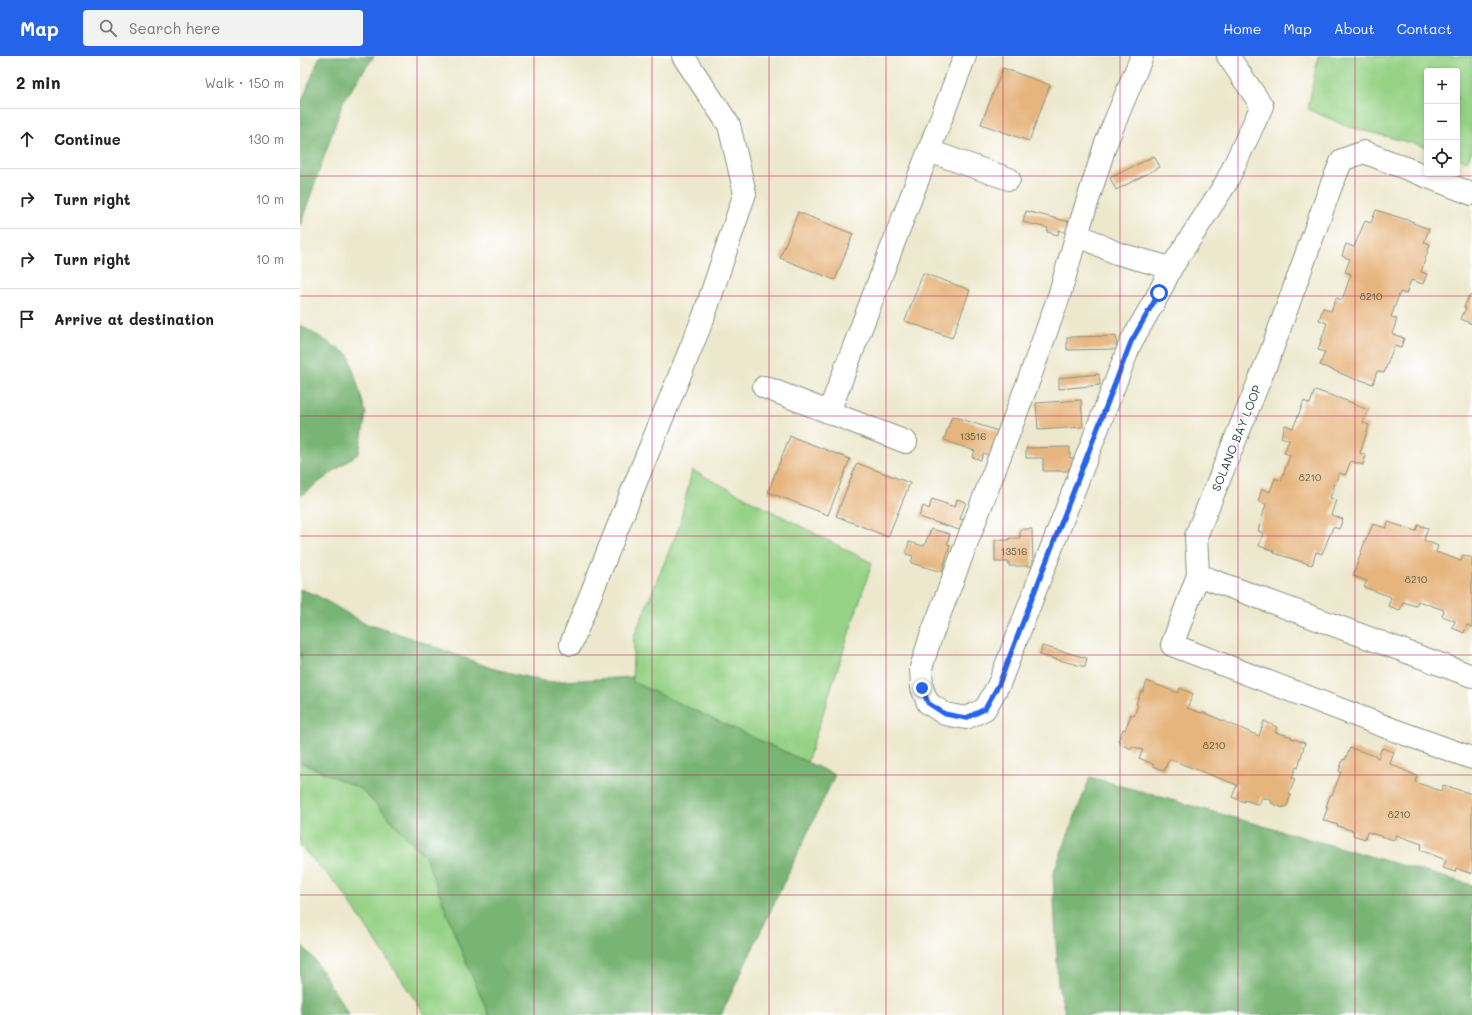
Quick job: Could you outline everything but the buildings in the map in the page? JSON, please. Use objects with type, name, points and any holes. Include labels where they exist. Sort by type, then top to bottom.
[{"type":"street","points":[[571,644],[704,316],[745,193],[728,125],[683,56]]},
{"type":"street","points":[[829,412],[965,56]]},
{"type":"street","points":[[1142,56],[1106,143],[1059,296],[933,632],[921,668],[922,688],[928,703],[945,714],[966,718],[985,709],[999,684],[1131,342],[1159,293],[1171,268],[1226,184],[1262,106],[1228,56]]},
{"type":"street","points":[[929,151],[1009,179]]},
{"type":"street","name":"SOLANO BAY LOOP","points":[[1198,575],[1196,536],[1271,352],[1331,186],[1342,160],[1364,152],[1472,194]]},
{"type":"street","points":[[1077,234],[1116,253],[1171,268]]},
{"type":"street","points":[[764,387],[906,442]]},
{"type":"street","points":[[1472,676],[1198,575],[1172,645],[1394,730],[1472,758]]},
{"type":"green space","points":[[320,56],[374,56],[343,102],[300,226],[300,106]]},
{"type":"green space","points":[[1318,56],[1472,56],[1472,151],[1467,161],[1460,159],[1460,68],[1424,68],[1424,146],[1346,126],[1308,109]]},
{"type":"green space","points":[[300,325],[349,355],[366,414],[359,453],[300,496]]},
{"type":"green space","points":[[692,470],[872,563],[807,762],[632,682],[634,636],[679,527]]},
{"type":"green space","points":[[300,589],[316,595],[364,623],[409,637],[491,668],[547,682],[633,677],[633,682],[835,775],[721,1015],[489,1015],[461,950],[425,856],[361,789],[300,762]]},
{"type":"green space","points":[[300,762],[361,789],[425,856],[461,950],[489,1015],[425,1015],[340,888],[300,846]]},
{"type":"green space","points":[[1090,777],[1472,885],[1472,1015],[1066,1015],[1058,986],[1053,874]]},
{"type":"green space","points":[[300,943],[314,959],[349,1015],[300,1015]]},
{"type":"route","points":[[922,688],[928,703],[945,714],[966,718],[985,709],[999,684],[1080,478],[1131,342],[1159,293]]}]
